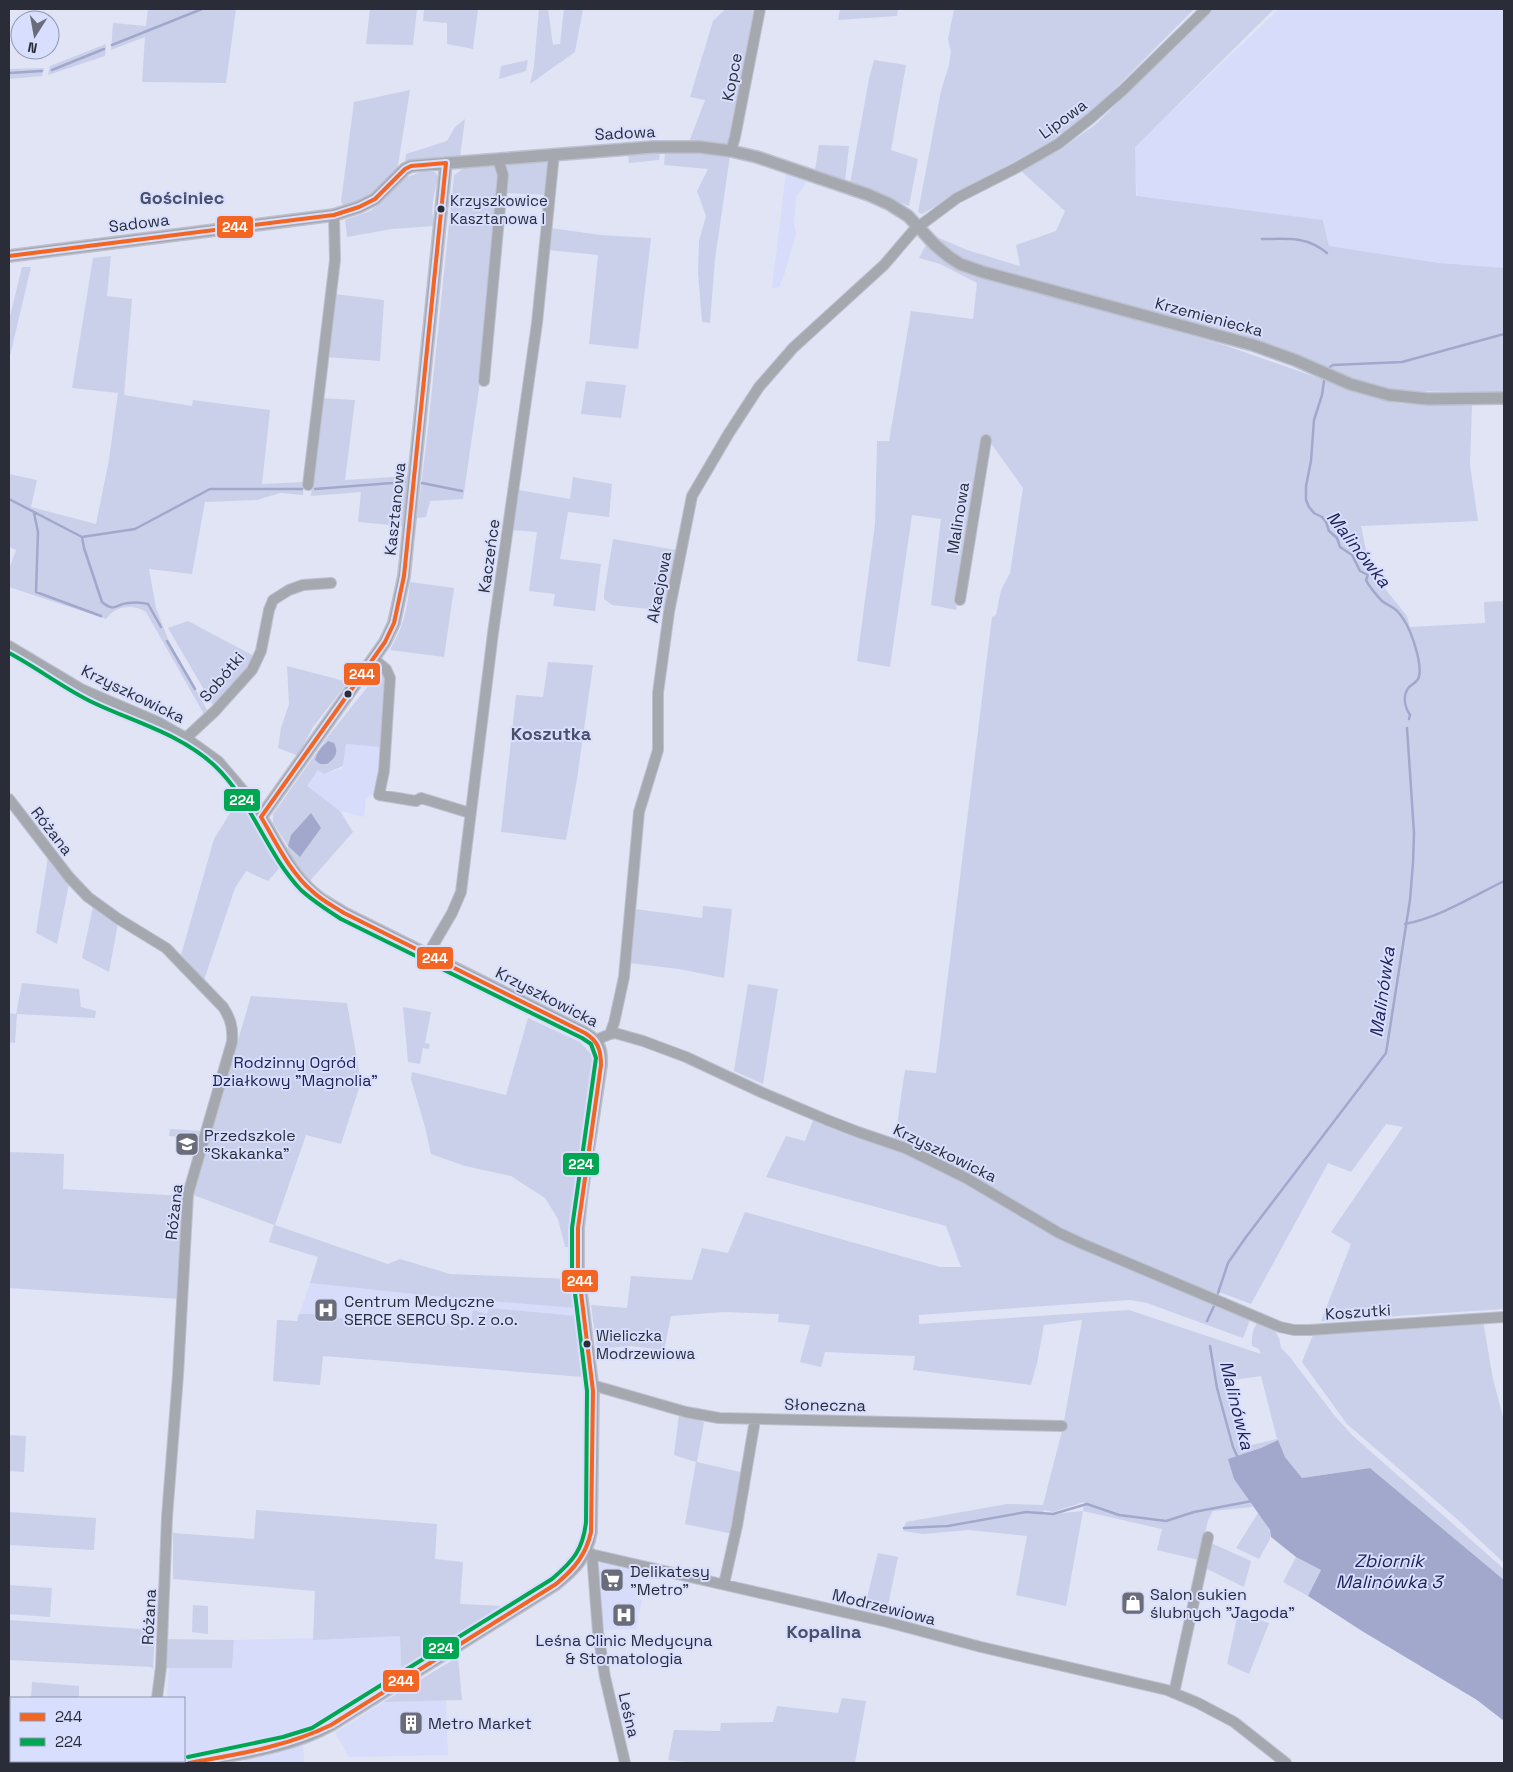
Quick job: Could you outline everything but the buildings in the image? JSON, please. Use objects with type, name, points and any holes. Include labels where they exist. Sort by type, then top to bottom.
[{"type":"street","name":"Kopce","points":[[731,151],[736,136],[760,9]]},
{"type":"street","name":"Lipowa","points":[[918,226],[957,198],[1058,144],[1122,90],[1206,9]]},
{"type":"street","name":"Sadowa","points":[[9,256],[334,215],[360,207],[374,200],[405,169],[411,166],[683,146],[700,146],[746,154],[869,195],[900,210],[918,226]]},
{"type":"street","name":"Kaczeńce","points":[[428,954],[452,914],[461,892],[470,813],[537,322],[554,154]]},
{"type":"street","points":[[484,381],[502,175],[498,159]]},
{"type":"street","name":"Kasztanowa","points":[[261,817],[374,659],[394,623],[404,576],[446,163]]},
{"type":"street","points":[[308,485],[335,260],[334,215]]},
{"type":"street","name":"Krzemieniecka","points":[[918,226],[943,252],[960,264],[976,270],[1253,345],[1374,392],[1401,398],[1418,399],[1504,398]]},
{"type":"street","name":"Akacjowa","points":[[610,1034],[624,977],[639,812],[658,750],[658,693],[669,612],[692,496],[728,433],[760,387],[793,348],[884,264],[918,226]]},
{"type":"street","name":"Malinowa","points":[[960,600],[986,440]]},
{"type":"street","name":"Sobótki","points":[[186,738],[252,670],[261,651],[273,600],[289,590],[304,585],[331,583]]},
{"type":"street","name":"Krzyszkowicka","points":[[9,646],[81,689],[158,722],[186,738],[218,761],[247,795],[292,867],[313,893],[344,913],[596,1040],[610,1034],[624,1035],[668,1050],[737,1082],[818,1116],[905,1148],[966,1178],[1074,1240],[1220,1301]]},
{"type":"street","points":[[374,659],[386,669],[390,678],[384,771],[379,795],[416,801],[421,798],[470,813]]},
{"type":"street","name":"Różana","points":[[9,799],[64,871],[88,897],[166,948],[223,1008],[229,1016],[232,1028],[232,1042],[188,1194],[178,1376],[167,1516],[161,1667],[157,1697]]},
{"type":"street","points":[[189,1763],[286,1743],[316,1734],[556,1584],[589,1554],[592,1522],[592,1385],[578,1252],[582,1191],[602,1065],[601,1050],[596,1040]]},
{"type":"street","name":"Koszutki","points":[[1220,1301],[1280,1327],[1294,1330],[1504,1317]]},
{"type":"street","name":"Słoneczna","points":[[592,1385],[702,1416],[755,1420],[904,1421],[1062,1426]]},
{"type":"street","points":[[724,1584],[738,1526],[755,1420]]},
{"type":"street","points":[[1174,1693],[1208,1537]]},
{"type":"street","name":"Modrzewiowa","points":[[589,1554],[882,1621],[981,1647],[1124,1679],[1174,1693],[1234,1722],[1286,1763]]},
{"type":"street","name":"Leśna","points":[[589,1554],[605,1677],[625,1763]]},
{"type":"shaded area","points":[[1279,9],[1504,9],[1504,268],[1438,264],[1329,246],[1324,220],[1137,198],[1134,147]]},
{"type":"shaded area","points":[[786,173],[808,180],[796,197],[794,223],[796,234],[784,275],[779,287],[772,288]]},
{"type":"shaded area","points":[[346,744],[381,747],[376,792],[366,798],[364,817],[340,811],[306,786],[318,770],[324,774],[343,768]]},
{"type":"shaded area","points":[[310,1283],[452,1298],[575,1308],[581,1344],[297,1321]]},
{"type":"shaded area","points":[[600,1561],[642,1571],[637,1598],[642,1600],[636,1629],[602,1630],[597,1572]]},
{"type":"shaded area","points":[[400,1636],[401,1668],[301,1731],[185,1757],[185,1697],[167,1697],[169,1668],[232,1668],[234,1640]]},
{"type":"shaded area","points":[[446,1700],[448,1755],[349,1757],[335,1733],[383,1702]]},
{"type":"shaded area","points":[[303,1745],[304,1763],[244,1763],[244,1758]]},
{"type":"green space","points":[[148,9],[236,9],[226,83],[142,82],[145,37],[111,50],[113,23],[146,26]]},
{"type":"green space","points":[[370,9],[417,9],[413,45],[366,44]]},
{"type":"green space","points":[[424,9],[478,9],[473,49],[447,44],[447,23],[423,21]]},
{"type":"green space","points":[[539,9],[548,9],[553,45],[560,44],[564,9],[583,9],[575,52],[530,84],[534,66]]},
{"type":"green space","points":[[725,9],[755,9],[728,144],[689,142],[705,100],[690,97],[713,21]]},
{"type":"green space","points":[[840,9],[898,9],[897,16],[838,20]]},
{"type":"green space","points":[[954,9],[1194,9],[1090,114],[1051,141],[922,214],[918,212],[941,91],[949,65],[951,52],[948,39]]},
{"type":"green space","points":[[1213,9],[1274,9],[1135,147],[1136,196],[1323,220],[1329,246],[1438,263],[1504,268],[1504,392],[1393,391],[1339,376],[1315,362],[1241,334],[971,264],[950,251],[932,235],[967,250],[1020,266],[1016,245],[1056,231],[1065,211],[1020,170],[1058,151],[1095,125]]},
{"type":"green space","points":[[106,44],[105,56],[48,75],[50,66]]},
{"type":"green space","points":[[528,60],[526,71],[499,79],[501,66]]},
{"type":"green space","points":[[874,60],[906,65],[891,150],[918,159],[909,206],[850,184]]},
{"type":"green space","points":[[44,68],[42,76],[9,79],[9,69]]},
{"type":"green space","points":[[410,90],[397,171],[375,194],[345,207],[341,202],[354,102]]},
{"type":"green space","points":[[465,119],[460,157],[405,165],[406,154],[447,141],[455,127]]},
{"type":"green space","points":[[819,145],[849,146],[845,182],[815,170]]},
{"type":"green space","points":[[660,153],[659,160],[629,163],[628,155]]},
{"type":"green space","points":[[665,153],[730,156],[715,259],[710,323],[702,322],[698,273],[699,241],[706,216],[697,191],[708,169],[664,165]]},
{"type":"green space","points":[[551,161],[548,195],[502,193],[504,165]]},
{"type":"green space","points":[[497,166],[500,176],[482,368],[463,499],[430,501],[426,517],[417,518],[454,175],[464,168]]},
{"type":"green space","points":[[424,171],[435,172],[439,178],[433,202],[435,226],[392,229],[347,237],[345,220],[370,211],[384,200],[404,178]]},
{"type":"green space","points":[[550,228],[601,235],[651,238],[638,349],[589,344],[598,255],[548,250]]},
{"type":"green space","points":[[926,245],[963,271],[1224,345],[1333,383],[1401,404],[1472,405],[1470,465],[1478,521],[1361,526],[1370,570],[1407,616],[1410,627],[1485,623],[1484,602],[1504,601],[1504,1309],[1321,1321],[1351,1244],[1331,1232],[1403,1127],[1386,1124],[1351,1172],[1328,1163],[1251,1304],[1222,1293],[1212,1293],[1067,1234],[950,1166],[895,1138],[905,1070],[936,1073],[992,617],[996,615],[1001,590],[1010,573],[1023,488],[985,435],[956,610],[931,605],[941,519],[912,515],[890,667],[857,661],[875,524],[877,441],[889,441],[911,311],[973,319],[977,283],[940,264],[919,258]]},
{"type":"green space","points":[[111,256],[107,296],[132,299],[124,395],[192,406],[193,400],[270,410],[262,484],[304,482],[303,495],[280,493],[257,500],[205,502],[192,574],[149,569],[156,608],[168,639],[208,712],[205,716],[146,612],[141,609],[125,607],[114,611],[106,619],[9,587],[9,569],[16,550],[9,547],[9,474],[37,480],[31,507],[96,524],[109,460],[118,393],[72,388],[93,258]]},
{"type":"green space","points":[[22,267],[31,267],[9,360],[9,320]]},
{"type":"green space","points":[[335,294],[384,300],[380,361],[326,357]]},
{"type":"green space","points":[[586,381],[626,385],[621,418],[581,414]]},
{"type":"green space","points":[[321,398],[355,400],[345,480],[409,476],[402,526],[358,522],[361,492],[311,496]]},
{"type":"green space","points":[[573,477],[612,484],[609,517],[568,512],[560,559],[601,564],[595,611],[553,606],[555,594],[529,591],[537,532],[513,530],[519,490],[570,499]]},
{"type":"green space","points":[[613,539],[676,550],[664,608],[658,610],[612,605],[604,599]]},
{"type":"green space","points":[[410,582],[454,588],[444,657],[390,650],[404,618]]},
{"type":"green space","points":[[188,621],[254,656],[248,668],[214,707],[168,628]]},
{"type":"green space","points":[[548,662],[593,665],[577,779],[566,840],[501,832],[516,695],[543,697]]},
{"type":"green space","points":[[287,666],[348,682],[313,727],[304,744],[307,747],[299,756],[278,748],[281,728],[289,704]]},
{"type":"green space","points":[[377,669],[383,672],[385,683],[381,747],[346,744],[343,766],[324,774],[318,770],[307,786],[340,811],[353,832],[309,882],[286,851],[288,846],[273,823],[273,814],[329,735],[369,685]]},
{"type":"green space","points":[[240,797],[283,864],[268,881],[246,871],[235,888],[204,980],[181,955],[214,839]]},
{"type":"green space","points":[[48,857],[69,884],[57,944],[36,933]]},
{"type":"green space","points":[[703,906],[732,909],[724,978],[679,969],[629,963],[635,909],[702,918]]},
{"type":"green space","points":[[93,907],[118,923],[109,972],[82,958]]},
{"type":"green space","points":[[22,983],[79,989],[81,1007],[96,1011],[95,1018],[17,1014],[15,1043],[9,1042],[9,1013],[16,1014]]},
{"type":"green space","points":[[748,984],[778,989],[763,1084],[734,1071]]},
{"type":"green space","name":"Rodzinny Ogród Działkowy \"Magnolia\"","points":[[251,996],[347,1003],[361,1082],[341,1144],[306,1135],[275,1225],[388,1264],[400,1259],[450,1274],[571,1279],[575,1308],[452,1298],[310,1283],[318,1257],[269,1242],[274,1225],[193,1195]]},
{"type":"green space","points":[[403,1007],[431,1012],[425,1043],[430,1044],[429,1049],[423,1048],[420,1064],[408,1062]]},
{"type":"green space","name":"Rodzinny Ogród Działkowy \"Magnolia\"","points":[[528,1018],[580,1042],[595,1059],[583,1129],[570,1247],[565,1247],[558,1219],[545,1198],[511,1176],[465,1166],[431,1154],[411,1079],[412,1072],[506,1095]]},
{"type":"green space","points":[[814,1118],[864,1139],[904,1151],[1031,1218],[1249,1316],[1249,1323],[1243,1338],[1147,1303],[1130,1300],[919,1315],[919,1324],[1129,1310],[1261,1354],[1259,1349],[1252,1346],[1252,1336],[1259,1321],[1273,1328],[1279,1338],[1281,1348],[1352,1435],[1504,1569],[1504,1580],[1370,1468],[1302,1478],[1285,1457],[1277,1440],[1261,1448],[1246,1496],[1253,1507],[1213,1511],[1208,1520],[1199,1560],[1157,1550],[1162,1529],[1083,1511],[1066,1606],[1016,1595],[1027,1536],[969,1530],[923,1534],[903,1531],[906,1522],[1007,1504],[1043,1505],[1063,1427],[1082,1320],[1044,1325],[1031,1385],[913,1370],[915,1356],[825,1352],[821,1367],[800,1362],[810,1325],[778,1322],[779,1314],[724,1312],[671,1316],[664,1350],[630,1346],[597,1349],[591,1305],[627,1308],[631,1276],[692,1280],[702,1248],[728,1253],[745,1212],[940,1267],[961,1267],[946,1226],[766,1177],[786,1136],[805,1141]],"holes":[[[1261,1376],[1277,1439],[1243,1447],[1226,1381]],[[1084,1502],[1083,1511],[1043,1515],[1044,1510],[1053,1512]]]},
{"type":"green space","points":[[170,1129],[201,1131],[197,1144],[191,1144],[192,1138],[169,1136]]},
{"type":"green space","points":[[9,1152],[64,1154],[63,1189],[184,1196],[179,1299],[9,1288]]},
{"type":"green space","points":[[489,1308],[577,1316],[583,1377],[323,1356],[320,1385],[273,1381],[277,1320],[297,1321],[299,1314],[311,1314],[383,1324],[385,1318],[471,1325],[473,1310],[487,1314]]},
{"type":"green space","points":[[1483,1321],[1493,1379],[1504,1421],[1504,1563],[1457,1519],[1347,1424],[1302,1362],[1313,1335]]},
{"type":"green space","points":[[679,1414],[704,1422],[697,1462],[749,1474],[733,1534],[685,1524],[696,1462],[674,1455]]},
{"type":"green space","points":[[9,1435],[26,1436],[24,1472],[9,1471]]},
{"type":"green space","points":[[256,1510],[437,1524],[435,1559],[463,1562],[460,1604],[505,1606],[401,1668],[400,1636],[313,1640],[315,1591],[173,1579],[173,1533],[254,1539]]},
{"type":"green space","points":[[9,1512],[96,1518],[94,1550],[9,1545]]},
{"type":"green space","points":[[1258,1513],[1270,1531],[1270,1539],[1259,1559],[1236,1548]]},
{"type":"green space","points":[[1211,1543],[1251,1561],[1244,1587],[1205,1568]]},
{"type":"green space","points":[[878,1553],[898,1557],[886,1615],[864,1610]]},
{"type":"green space","points":[[1296,1557],[1321,1570],[1308,1596],[1283,1582]]},
{"type":"green space","points":[[9,1585],[52,1588],[50,1617],[9,1614]]},
{"type":"green space","points":[[193,1605],[208,1606],[208,1634],[192,1632]]},
{"type":"green space","points":[[1238,1613],[1269,1623],[1249,1674],[1227,1664]]},
{"type":"green space","points":[[9,1620],[155,1630],[153,1669],[151,1667],[9,1660]]},
{"type":"green space","points":[[165,1639],[234,1640],[232,1668],[164,1668]]},
{"type":"green space","points":[[458,1657],[462,1700],[383,1702]]},
{"type":"green space","points":[[32,1682],[79,1686],[79,1697],[31,1697]]},
{"type":"green space","points":[[842,1698],[866,1701],[855,1763],[693,1763],[668,1760],[674,1730],[720,1731],[721,1723],[773,1722],[777,1706],[838,1713]]},
{"type":"green space","points":[[9,1743],[10,1762],[74,1762],[74,1763],[9,1763]]},
{"type":"water","points":[[328,741],[334,743],[335,755],[327,764],[320,764],[315,760],[316,757],[320,749]]},
{"type":"water","points":[[311,813],[321,828],[300,857],[288,846],[291,835]]},
{"type":"water","name":"Zbiornik Malinówka 3","points":[[1278,1440],[1285,1457],[1302,1478],[1370,1468],[1504,1580],[1504,1721],[1477,1700],[1362,1631],[1308,1596],[1321,1570],[1296,1557],[1271,1537],[1270,1530],[1234,1479],[1228,1459]]},
{"type":"waterway","points":[[112,45],[202,9]]},
{"type":"waterway","points":[[52,70],[104,49]]},
{"type":"waterway","points":[[9,73],[42,71]]},
{"type":"waterway","points":[[1262,239],[1304,241],[1327,253]]},
{"type":"waterway","name":"Malinówka","points":[[1330,367],[1333,365],[1402,362],[1504,334]]},
{"type":"waterway","name":"Malinówka","points":[[1324,381],[1322,395],[1314,420],[1306,500],[1314,513],[1322,517],[1326,522],[1329,531],[1337,538],[1340,547],[1352,555],[1360,571],[1368,575],[1366,580],[1373,591],[1382,601],[1396,610],[1408,627],[1413,638],[1420,671],[1418,679],[1409,687],[1405,698],[1410,715],[1409,719]]},
{"type":"waterway","points":[[315,489],[405,482]]},
{"type":"waterway","points":[[422,483],[462,491]]},
{"type":"waterway","points":[[9,499],[82,537],[135,529],[210,489],[302,489]]},
{"type":"waterway","points":[[34,513],[38,532],[36,592],[101,616]]},
{"type":"waterway","points":[[82,537],[102,602],[110,607],[131,603],[148,604],[161,627]]},
{"type":"waterway","points":[[167,641],[195,689]]},
{"type":"waterway","name":"Malinówka","points":[[1217,1296],[1228,1263],[1246,1237],[1386,1053],[1410,900],[1413,863],[1414,833],[1407,728]]},
{"type":"waterway","points":[[1405,924],[1443,912],[1504,881]]},
{"type":"waterway","name":"Malinówka","points":[[1207,1321],[1214,1306]]},
{"type":"waterway","name":"Malinówka","points":[[1210,1346],[1217,1388],[1233,1447],[1238,1458]]},
{"type":"waterway","points":[[904,1528],[948,1526],[1026,1512],[1053,1514],[1087,1504],[1119,1515],[1166,1521],[1194,1512],[1252,1501]]},
{"type":"transit line","name":"244","points":[[9,256],[334,215],[359,207],[375,199],[405,169],[411,166],[446,163]]},
{"type":"transit line","name":"244","points":[[261,817],[385,642],[394,623],[404,576],[446,163]]},
{"type":"transit line","name":"224","points":[[9,653],[83,697],[172,737],[202,755],[228,780],[239,795],[289,875],[301,890],[320,905],[341,919],[582,1038],[591,1044],[596,1058],[572,1228],[572,1269],[587,1391],[586,1522],[585,1532],[576,1554],[552,1579],[312,1728],[283,1737],[188,1757]]},
{"type":"transit line","name":"244","points":[[189,1763],[244,1753],[279,1744],[314,1733],[331,1725],[556,1584],[578,1561],[586,1548],[591,1532],[593,1391],[578,1268],[578,1228],[601,1065],[598,1046],[585,1033],[344,913],[323,900],[296,875],[261,817]]},
{"type":"place","name":"Krzyszkowice Kasztanowa I","points":[[441,209]]},
{"type":"place","name":"Przedszkole \"Skakanka\"","points":[[187,1144]]},
{"type":"place","name":"Centrum Medyczne SERCE SERCU Sp. z o.o.","points":[[326,1310]]},
{"type":"place","name":"Wieliczka Modrzewiowa","points":[[587,1344]]},
{"type":"place","name":"Delikatesy \"Metro\"","points":[[612,1580]]},
{"type":"place","name":"Salon sukien ślubnych \"Jagoda\"","points":[[1133,1603]]},
{"type":"place","name":"Leśna Clinic Medycyna & Stomatologia","points":[[624,1615]]},
{"type":"place","name":"Metro Market","points":[[411,1723]]},
{"type":"district","name":"Gościniec","points":[[182,197]]},
{"type":"district","name":"Koszutka","points":[[551,733]]},
{"type":"district","name":"Kopalina","points":[[824,1631]]}]
